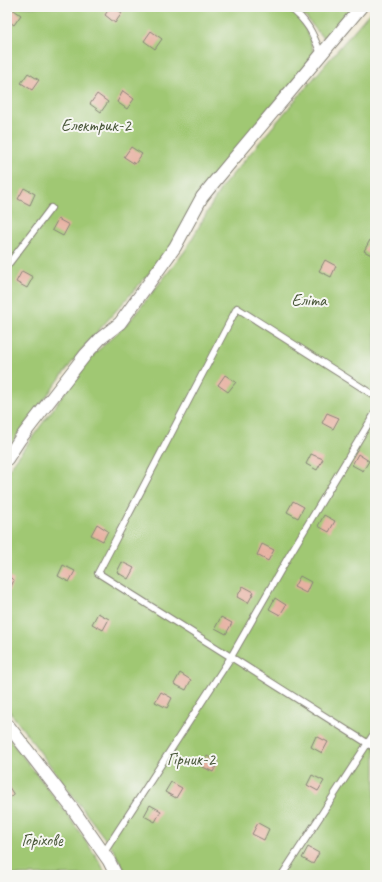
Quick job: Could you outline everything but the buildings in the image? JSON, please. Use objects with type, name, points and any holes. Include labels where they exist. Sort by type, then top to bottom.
[{"type":"street","points":[[7,459],[20,439],[86,354],[101,338],[120,323],[175,247],[202,197],[361,7]]},
{"type":"street","points":[[7,724],[72,808],[116,875]]},
{"type":"lane","points":[[289,7],[311,30],[321,54]]},
{"type":"lane","points":[[7,266],[51,208]]},
{"type":"lane","points":[[375,396],[237,308],[98,573],[375,748]]},
{"type":"lane","points":[[103,854],[231,657],[290,554],[375,413]]},
{"type":"lane","points":[[282,875],[375,732]]},
{"type":"green space","name":"Електрик-2","points":[[7,7],[356,7],[331,37],[322,37],[305,16],[301,21],[309,36],[314,54],[172,245],[146,277],[82,349],[7,449]]},
{"type":"green space","points":[[374,7],[375,875],[127,875],[115,852],[7,708],[7,472],[91,357],[129,322],[185,251],[221,188]]},
{"type":"green space","name":"Горіхове","points":[[7,736],[65,811],[100,862],[106,875],[7,875]]},
{"type":"park label","name":"Еліта","points":[[309,300]]},
{"type":"park label","name":"Гірник-2","points":[[191,759]]}]
